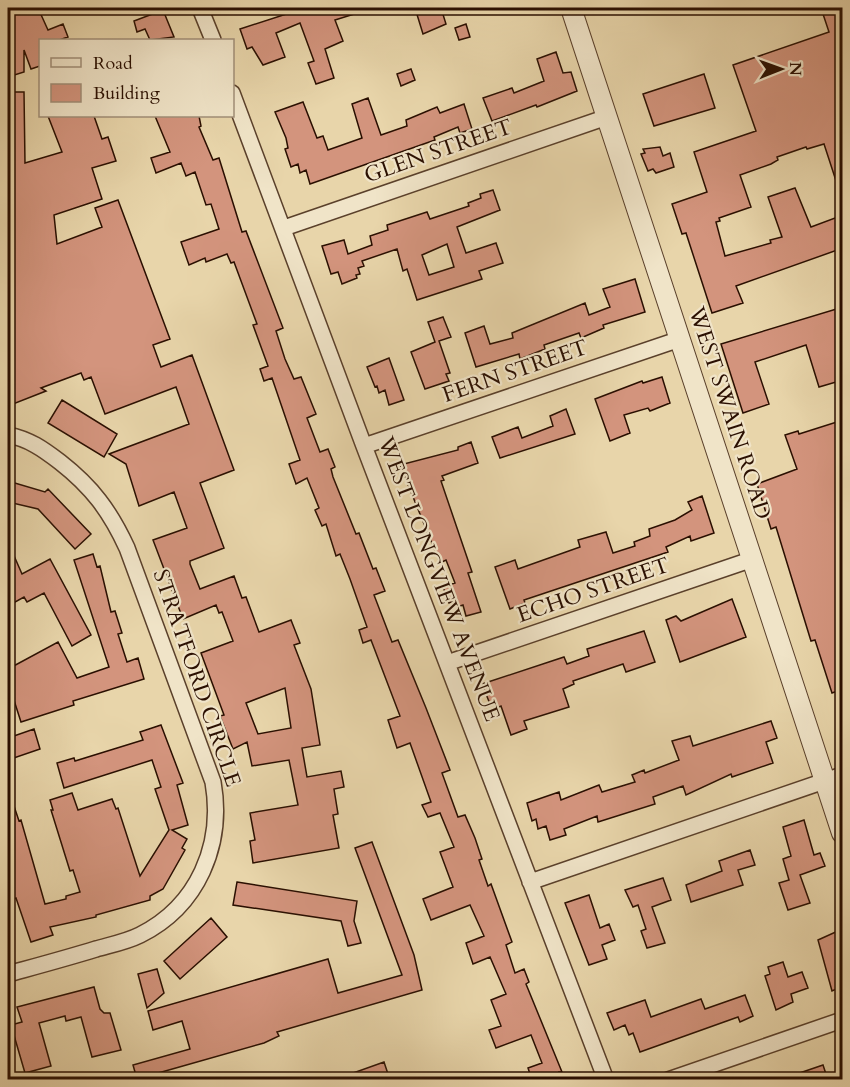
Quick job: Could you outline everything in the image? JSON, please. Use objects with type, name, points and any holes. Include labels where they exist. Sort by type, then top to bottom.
[{"type":"street","points":[[201,8],[213,39]]},
{"type":"street","name":"WEST SWAIN ROAD","points":[[571,8],[753,560],[834,778],[843,833]]},
{"type":"street","name":"WEST LONGVIEW AVENUE","points":[[234,98],[606,1080]]},
{"type":"street","name":"GLEN STREET","points":[[284,228],[607,117]]},
{"type":"street","name":"FERN STREET","points":[[364,446],[680,339]]},
{"type":"street","name":"STRATFORD CIRCLE","points":[[8,435],[44,447],[90,486],[113,517],[127,548],[207,762],[213,782],[217,817],[213,843],[205,868],[187,898],[162,922],[127,940],[8,974]]},
{"type":"street","name":"ECHO STREET","points":[[447,663],[753,560]]},
{"type":"street","points":[[530,882],[834,778]]},
{"type":"street","points":[[668,1080],[843,1020]]},
{"type":"building","points":[[8,8],[38,8],[48,30],[63,24],[68,37],[39,39],[39,66],[31,69],[24,50],[24,72],[8,77]]},
{"type":"building","points":[[305,8],[307,14],[326,8],[366,8],[367,10],[335,20],[343,41],[325,49],[334,78],[316,84],[308,63],[314,61],[300,23],[276,33],[285,57],[263,65],[252,47],[247,49],[240,29]]},
{"type":"building","points":[[415,8],[441,8],[446,24],[423,34]]},
{"type":"building","points":[[821,8],[843,8],[843,90],[837,92],[843,110],[843,193],[840,193],[824,144],[807,149],[806,147],[777,157],[778,160],[771,164],[740,175],[751,207],[719,218],[720,221],[716,222],[725,256],[771,243],[770,240],[782,237],[768,197],[795,188],[811,227],[843,215],[843,248],[736,286],[743,303],[712,313],[686,233],[682,234],[672,204],[707,192],[694,152],[756,131],[733,65],[829,32]]},
{"type":"building","points":[[163,10],[174,37],[150,39],[145,29],[137,32],[134,21]]},
{"type":"building","points":[[466,24],[470,37],[459,40],[455,28]]},
{"type":"building","points":[[556,52],[563,73],[571,72],[577,91],[492,121],[483,98],[512,88],[514,93],[544,81],[537,59]]},
{"type":"building","points":[[411,69],[415,80],[401,86],[397,74]]},
{"type":"building","points":[[704,74],[715,108],[654,126],[643,94]]},
{"type":"building","points":[[8,92],[24,92],[25,163],[62,152],[48,117],[94,117],[102,139],[108,137],[116,161],[92,168],[102,199],[54,215],[57,244],[102,227],[95,208],[118,200],[170,339],[153,345],[161,367],[192,355],[234,470],[200,483],[224,548],[190,561],[190,564],[200,589],[234,576],[242,598],[246,597],[259,632],[291,620],[300,643],[294,645],[311,689],[320,745],[302,748],[307,777],[341,771],[344,787],[334,789],[338,814],[333,815],[339,848],[253,863],[250,841],[255,840],[250,813],[298,805],[289,760],[252,766],[247,742],[233,749],[220,716],[224,715],[201,653],[233,641],[222,612],[219,613],[216,605],[183,619],[153,540],[187,528],[174,492],[139,506],[126,464],[109,454],[189,424],[176,387],[105,414],[91,377],[84,380],[81,373],[41,388],[46,391],[8,406]],"holes":[[[285,688],[291,728],[258,734],[246,703]]]},
{"type":"building","points":[[368,98],[381,135],[407,126],[406,120],[437,107],[440,113],[464,104],[472,129],[460,133],[458,127],[434,137],[435,140],[310,184],[306,170],[300,173],[298,164],[291,167],[285,149],[288,148],[286,138],[275,112],[303,102],[317,138],[323,136],[328,150],[362,138],[352,104]]},
{"type":"building","points":[[155,117],[199,117],[201,126],[199,127],[213,160],[219,158],[242,232],[246,231],[283,328],[276,331],[285,359],[294,379],[301,377],[316,414],[307,418],[320,452],[328,449],[335,467],[331,469],[333,477],[356,534],[359,533],[373,569],[376,568],[385,591],[374,595],[392,642],[398,640],[450,770],[442,773],[458,817],[465,815],[475,838],[482,859],[479,860],[488,886],[491,884],[512,942],[506,945],[515,973],[524,969],[529,982],[526,984],[562,1072],[559,1072],[561,1080],[532,1080],[528,1068],[542,1063],[531,1035],[496,1048],[489,1030],[501,1026],[491,1000],[506,994],[490,957],[473,964],[466,943],[484,936],[470,905],[431,920],[423,899],[453,887],[440,852],[454,847],[440,813],[428,817],[422,805],[431,802],[410,743],[397,748],[388,720],[400,716],[371,640],[363,643],[359,630],[367,627],[350,579],[340,554],[336,556],[326,524],[322,526],[315,510],[319,508],[307,478],[296,484],[289,464],[300,460],[272,378],[264,381],[260,369],[268,366],[253,325],[257,324],[234,262],[231,263],[227,254],[206,262],[205,258],[189,265],[181,242],[219,229],[211,204],[206,205],[195,172],[186,176],[181,163],[156,173],[151,158],[170,152]]},
{"type":"building","points":[[660,147],[663,156],[670,153],[674,167],[656,173],[653,169],[648,171],[641,154],[645,153],[643,149]]},
{"type":"building","points":[[493,190],[500,210],[457,227],[466,253],[496,243],[503,263],[479,271],[482,279],[417,300],[407,269],[403,271],[397,249],[362,261],[364,266],[358,268],[360,274],[356,275],[357,278],[342,284],[338,272],[331,274],[322,246],[344,240],[348,254],[372,245],[370,236],[388,230],[387,225],[427,212],[430,219],[469,206],[468,203],[481,198],[480,194]],"holes":[[[447,244],[454,267],[429,275],[422,255]]]},
{"type":"building","points":[[635,279],[645,312],[603,325],[604,328],[581,338],[579,333],[544,345],[545,349],[520,359],[519,354],[476,367],[465,333],[484,326],[490,344],[513,338],[512,333],[585,303],[589,315],[610,307],[603,289]]},
{"type":"building","points":[[843,307],[843,380],[819,387],[806,345],[755,362],[769,404],[743,413],[721,344]]},
{"type":"building","points":[[443,317],[451,337],[439,341],[450,373],[446,374],[449,381],[425,389],[411,352],[435,342],[428,322]]},
{"type":"building","points":[[389,358],[404,400],[389,405],[385,390],[379,393],[367,367]]},
{"type":"building","points":[[662,377],[670,403],[650,411],[648,408],[624,415],[630,433],[610,441],[595,399],[642,381],[643,383]]},
{"type":"building","points":[[62,400],[117,434],[104,457],[48,423]]},
{"type":"building","points":[[566,409],[575,434],[500,458],[492,437],[518,427],[522,438],[553,426],[550,416]]},
{"type":"building","points":[[843,420],[843,689],[832,693],[815,640],[811,641],[776,527],[771,529],[757,484],[797,469],[785,435],[798,431],[799,434]]},
{"type":"building","points":[[471,442],[478,463],[442,476],[444,480],[441,481],[472,572],[468,573],[481,612],[466,616],[463,605],[457,607],[455,600],[449,603],[443,587],[455,583],[446,560],[440,563],[400,465],[458,450],[458,447]]},
{"type":"building","points":[[8,481],[45,492],[48,489],[91,534],[75,549],[38,509],[8,502]]},
{"type":"building","points":[[702,496],[714,533],[691,541],[690,536],[666,547],[668,552],[524,600],[525,603],[510,609],[495,567],[515,560],[518,569],[580,547],[578,540],[606,532],[613,553],[635,546],[634,542],[650,536],[649,529],[675,520],[692,510],[688,502]]},
{"type":"building","points":[[8,542],[22,574],[50,559],[91,635],[72,646],[44,593],[27,602],[24,597],[8,606]]},
{"type":"building","points":[[93,554],[97,567],[100,566],[111,612],[115,611],[122,633],[118,634],[127,662],[138,658],[144,679],[73,701],[74,705],[21,722],[11,691],[8,693],[8,669],[58,642],[77,678],[109,667],[74,560]]},
{"type":"building","points":[[732,599],[746,637],[680,662],[666,620],[676,616],[681,621]]},
{"type":"building","points":[[644,631],[655,662],[626,672],[623,664],[573,681],[574,684],[563,689],[569,707],[524,721],[527,729],[511,735],[501,706],[497,708],[495,702],[490,704],[482,684],[564,657],[567,664],[589,656],[587,649]]},
{"type":"building","points":[[771,721],[777,738],[766,742],[773,763],[732,777],[731,774],[686,795],[683,786],[653,797],[655,804],[598,822],[597,816],[564,829],[566,835],[550,840],[546,826],[538,829],[536,819],[532,821],[527,803],[559,792],[561,800],[599,785],[602,792],[635,782],[632,775],[644,770],[645,773],[679,760],[672,741],[690,736],[693,746]]},
{"type":"building","points":[[161,725],[183,783],[177,785],[188,825],[172,830],[187,839],[182,848],[185,850],[163,889],[150,896],[150,900],[96,915],[96,917],[50,927],[53,935],[31,942],[16,898],[14,899],[8,872],[8,795],[10,794],[19,821],[21,820],[45,904],[66,899],[66,896],[80,892],[73,870],[70,871],[50,800],[72,793],[78,810],[112,799],[116,809],[118,808],[140,876],[169,830],[155,789],[161,787],[152,760],[64,788],[57,763],[74,758],[75,761],[143,740],[140,732]]},
{"type":"building","points":[[34,729],[40,749],[8,760],[8,738]]},
{"type":"building","points":[[804,820],[814,855],[820,853],[825,866],[800,875],[810,903],[788,910],[779,883],[789,880],[783,859],[791,856],[783,827]]},
{"type":"building","points":[[372,842],[414,955],[422,990],[277,1032],[279,1036],[264,1043],[137,1079],[133,1065],[190,1049],[182,1021],[153,1030],[148,1011],[328,959],[338,993],[402,975],[355,848]]},
{"type":"building","points":[[750,850],[755,865],[738,870],[743,885],[691,902],[686,885],[722,871],[719,861]]},
{"type":"building","points":[[663,878],[671,900],[652,907],[665,943],[647,948],[641,931],[646,929],[638,905],[633,907],[625,890]]},
{"type":"building","points":[[237,882],[357,901],[354,921],[361,943],[348,946],[341,921],[233,905]]},
{"type":"building","points":[[589,895],[600,928],[609,924],[615,940],[602,945],[607,959],[589,965],[565,903]]},
{"type":"building","points":[[211,918],[227,937],[180,979],[164,961]]},
{"type":"building","points":[[840,930],[843,939],[843,986],[832,991],[818,940]]},
{"type":"building","points":[[783,962],[788,977],[802,972],[808,988],[791,994],[793,1002],[776,1010],[765,976],[770,974],[768,967]]},
{"type":"building","points":[[157,969],[164,993],[147,1008],[138,974]]},
{"type":"building","points":[[94,987],[100,1009],[104,1013],[110,1013],[121,1050],[92,1057],[81,1017],[66,1021],[65,1016],[39,1023],[51,1066],[25,1073],[11,1025],[22,1022],[17,1007]]},
{"type":"building","points":[[745,995],[753,1016],[740,1022],[738,1017],[640,1052],[633,1033],[629,1035],[625,1025],[614,1030],[607,1013],[645,1000],[651,1017],[701,999],[705,1009]]},
{"type":"building","points":[[384,1062],[390,1080],[339,1080],[339,1078]]},
{"type":"building","points":[[823,1065],[828,1080],[786,1080],[785,1078]]}]
